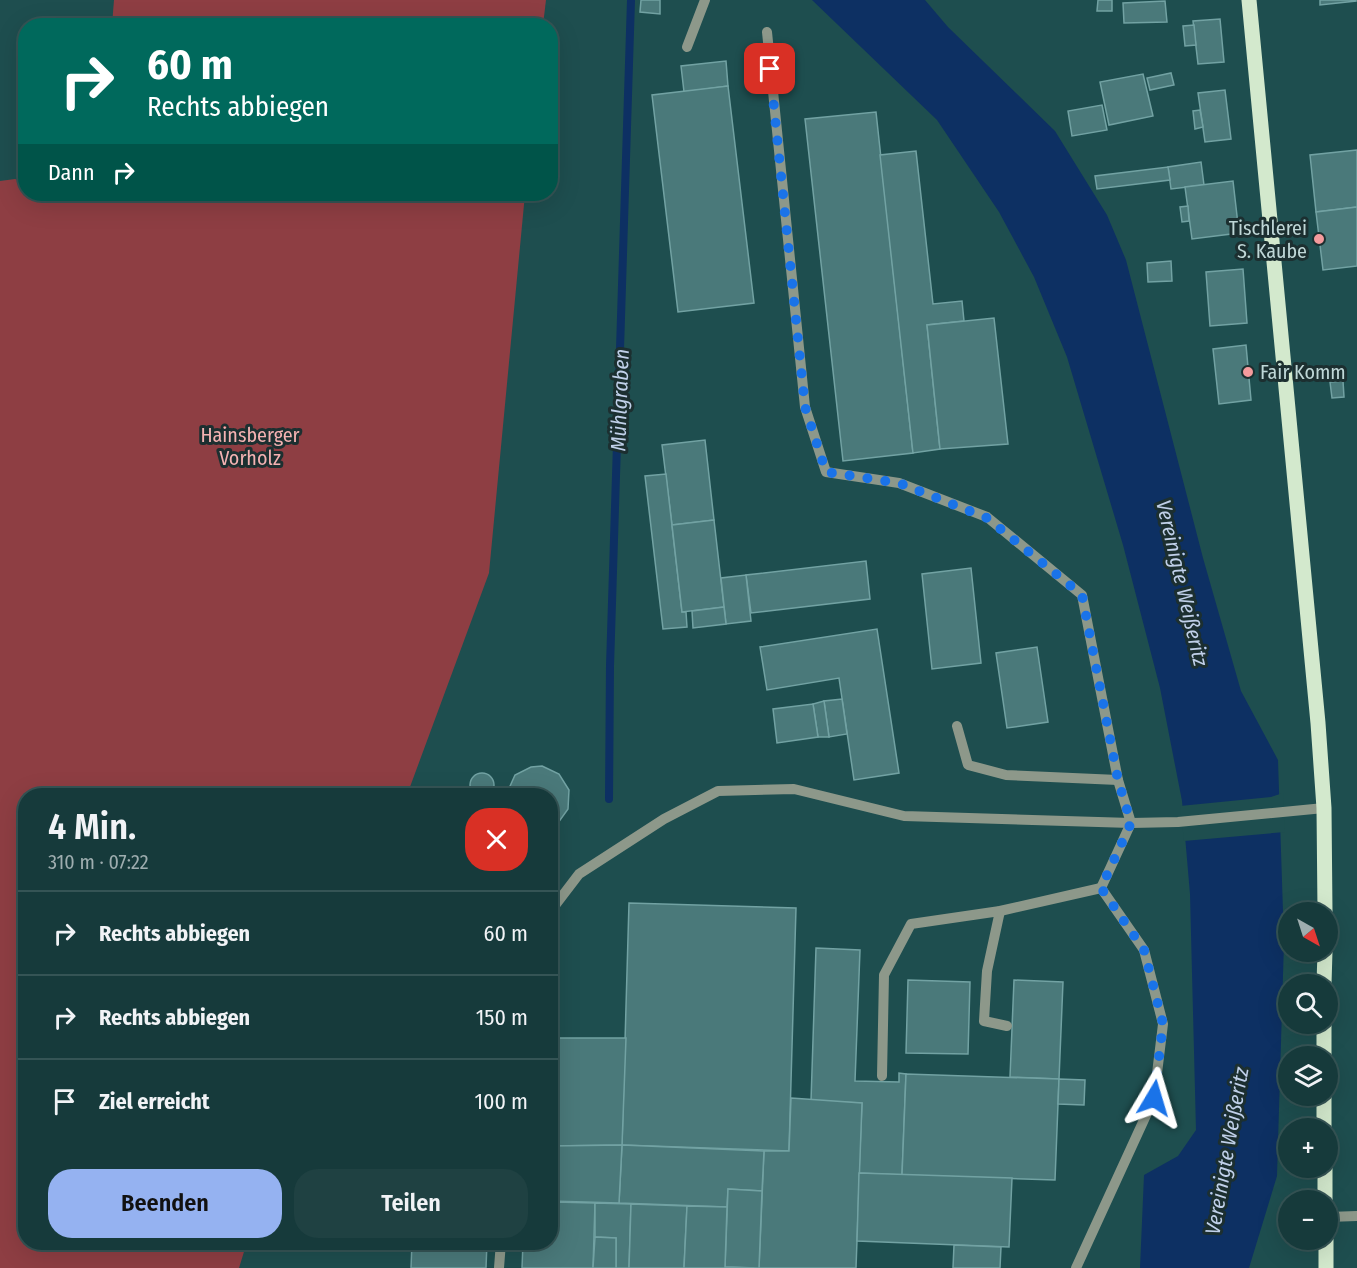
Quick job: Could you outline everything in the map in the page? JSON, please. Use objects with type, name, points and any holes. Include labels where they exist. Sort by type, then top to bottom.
[{"type":"main road","points":[[1249,0],[1308,602],[1324,808],[1325,902]]},
{"type":"main road","points":[[1326,1250],[1326,1268]]},
{"type":"lane","points":[[687,47],[705,0]]},
{"type":"lane","points":[[767,32],[805,407],[826,472],[899,483],[987,518],[1082,595],[1118,780],[1131,823],[1101,888]]},
{"type":"lane","points":[[957,726],[968,765],[1006,775],[1118,780]]},
{"type":"lane","points":[[558,902],[579,874],[664,819],[718,791],[794,789],[904,816],[1131,823],[1178,822],[1324,808]]},
{"type":"lane","points":[[882,1076],[884,975],[910,924],[1000,911],[1101,888]]},
{"type":"lane","points":[[1076,1268],[1154,1098],[1163,1024],[1144,950],[1101,888]]},
{"type":"lane","points":[[1000,911],[987,972],[984,1021],[1007,1026]]},
{"type":"lane","points":[[1338,1217],[1357,1216]]},
{"type":"lane","points":[[499,1268],[500,1250]]},
{"type":"green space","points":[[114,0],[546,0],[544,18],[113,18]]},
{"type":"green space","name":"Hainsberger Vorholz","points":[[18,180],[18,201],[524,201],[489,573],[410,788],[18,788],[18,1250],[245,1250],[239,1268],[0,1268],[0,181]]},
{"type":"water","name":"Vereinigte Weißeritz","points":[[812,0],[925,0],[948,27],[1055,131],[1107,215],[1126,260],[1203,558],[1241,691],[1278,760],[1283,902],[1278,902],[1278,962],[1283,962],[1283,974],[1278,974],[1278,1034],[1281,1034],[1281,1046],[1278,1046],[1277,1176],[1249,1268],[1140,1268],[1144,1175],[1178,1156],[1196,1130],[1190,894],[1182,801],[1160,688],[1123,545],[1067,357],[1034,277],[999,212],[937,120]]},
{"type":"pier","points":[[1283,793],[1285,832],[1184,841],[1180,806],[1271,797]]},
{"type":"building","points":[[641,0],[660,0],[660,14],[640,12]]},
{"type":"building","points":[[1098,0],[1112,0],[1112,11],[1097,11]]},
{"type":"building","points":[[1320,0],[1356,0],[1356,1],[1320,5]]},
{"type":"building","points":[[1165,1],[1167,22],[1124,23],[1123,3]]},
{"type":"building","points":[[1220,19],[1224,62],[1198,64],[1193,21]]},
{"type":"building","points":[[1194,25],[1196,45],[1185,46],[1183,26]]},
{"type":"building","points":[[726,61],[728,86],[684,92],[681,66]]},
{"type":"building","points":[[1171,73],[1174,85],[1150,90],[1147,78]]},
{"type":"building","points":[[1143,74],[1153,116],[1109,125],[1100,82]]},
{"type":"building","points":[[728,86],[754,303],[678,312],[652,95]]},
{"type":"building","points":[[1225,90],[1231,139],[1205,142],[1198,93]]},
{"type":"building","points":[[1102,105],[1107,130],[1072,136],[1068,111]]},
{"type":"building","points":[[1200,110],[1203,127],[1195,129],[1193,111]]},
{"type":"building","points":[[876,112],[913,453],[843,461],[805,119]]},
{"type":"building","points":[[1357,150],[1357,207],[1316,212],[1310,155]]},
{"type":"building","points":[[916,151],[933,304],[962,301],[964,321],[927,325],[940,449],[913,453],[880,155]]},
{"type":"building","points":[[1201,162],[1204,185],[1171,189],[1168,167]]},
{"type":"building","points":[[1168,167],[1170,180],[1097,189],[1095,176]]},
{"type":"building","points":[[1233,181],[1239,233],[1192,239],[1185,187]]},
{"type":"building","points":[[1188,206],[1189,221],[1182,222],[1180,207]]},
{"type":"building","points":[[1357,207],[1357,266],[1323,270],[1316,212]]},
{"type":"building","points":[[1171,261],[1172,281],[1148,282],[1147,263]]},
{"type":"building","points":[[1243,269],[1247,323],[1210,326],[1206,272]]},
{"type":"building","points":[[994,318],[1008,444],[940,449],[927,325]]},
{"type":"building","points":[[1246,345],[1251,400],[1219,404],[1213,349]]},
{"type":"building","points":[[1343,381],[1344,397],[1332,398],[1330,382]]},
{"type":"building","points":[[705,440],[714,520],[672,525],[662,445]]},
{"type":"building","points":[[666,474],[682,612],[686,612],[687,627],[663,629],[645,476]]},
{"type":"building","points":[[714,520],[724,607],[682,612],[672,525]]},
{"type":"building","points":[[866,561],[870,599],[751,613],[746,575]]},
{"type":"building","points":[[971,568],[981,663],[932,669],[922,574]]},
{"type":"building","points":[[746,575],[751,621],[726,624],[721,578]]},
{"type":"building","points":[[724,607],[726,624],[693,628],[692,611]]},
{"type":"building","points":[[877,629],[899,773],[854,780],[839,678],[767,690],[760,647]]},
{"type":"building","points":[[1037,647],[1048,722],[1007,728],[996,653]]},
{"type":"building","points":[[842,699],[847,734],[829,737],[824,701]]},
{"type":"building","points":[[824,701],[829,737],[818,737],[813,704]]},
{"type":"building","points":[[813,704],[818,737],[777,743],[773,709]]},
{"type":"building","points":[[542,766],[559,774],[569,790],[568,809],[558,823],[558,788],[509,788],[515,775],[531,767]]},
{"type":"building","points":[[477,774],[487,774],[493,780],[493,788],[471,788],[471,780]]},
{"type":"building","points":[[629,903],[796,908],[789,1151],[622,1145]]},
{"type":"building","points":[[816,948],[860,950],[855,1081],[899,1082],[899,1073],[906,1074],[902,1175],[859,1173],[862,1103],[811,1101]]},
{"type":"building","points":[[908,980],[970,982],[968,1054],[906,1053]]},
{"type":"building","points":[[1014,980],[1063,982],[1059,1079],[1010,1077]]},
{"type":"building","points":[[558,1038],[626,1038],[622,1145],[558,1146]]},
{"type":"building","points":[[906,1074],[1059,1079],[1055,1180],[902,1175]]},
{"type":"building","points":[[1059,1079],[1085,1080],[1084,1105],[1058,1104]]},
{"type":"building","points":[[791,1098],[862,1103],[856,1268],[759,1268],[764,1151],[789,1151]]},
{"type":"building","points":[[622,1145],[764,1151],[762,1191],[728,1189],[727,1207],[619,1203]]},
{"type":"building","points":[[622,1145],[619,1203],[558,1201],[558,1146]]},
{"type":"building","points":[[859,1173],[1012,1178],[1009,1247],[857,1241]]},
{"type":"building","points":[[728,1189],[762,1191],[759,1268],[725,1267]]},
{"type":"building","points":[[558,1202],[595,1203],[593,1268],[522,1268],[523,1250],[558,1250]]},
{"type":"building","points":[[595,1203],[631,1204],[629,1268],[616,1268],[616,1238],[595,1237]]},
{"type":"building","points":[[631,1204],[687,1206],[684,1268],[629,1268]]},
{"type":"building","points":[[687,1206],[727,1207],[725,1267],[754,1268],[684,1268]]},
{"type":"building","points":[[595,1237],[616,1238],[616,1268],[593,1268]]},
{"type":"building","points":[[954,1245],[1001,1247],[1000,1268],[953,1268]]},
{"type":"building","points":[[412,1250],[487,1250],[486,1268],[411,1268]]},
{"type":"waterway","name":"Mühlgraben","points":[[609,799],[610,666],[631,0]]},
{"type":"place","name":"Tischlerei S. Kaube","points":[[1319,239]]},
{"type":"place","name":"Fair Komm","points":[[1248,372]]},
{"type":"route","points":[[770,69],[805,407],[826,472],[899,483],[987,518],[1082,595],[1118,780],[1131,823],[1101,888],[1144,950],[1163,1024],[1154,1098]]}]
